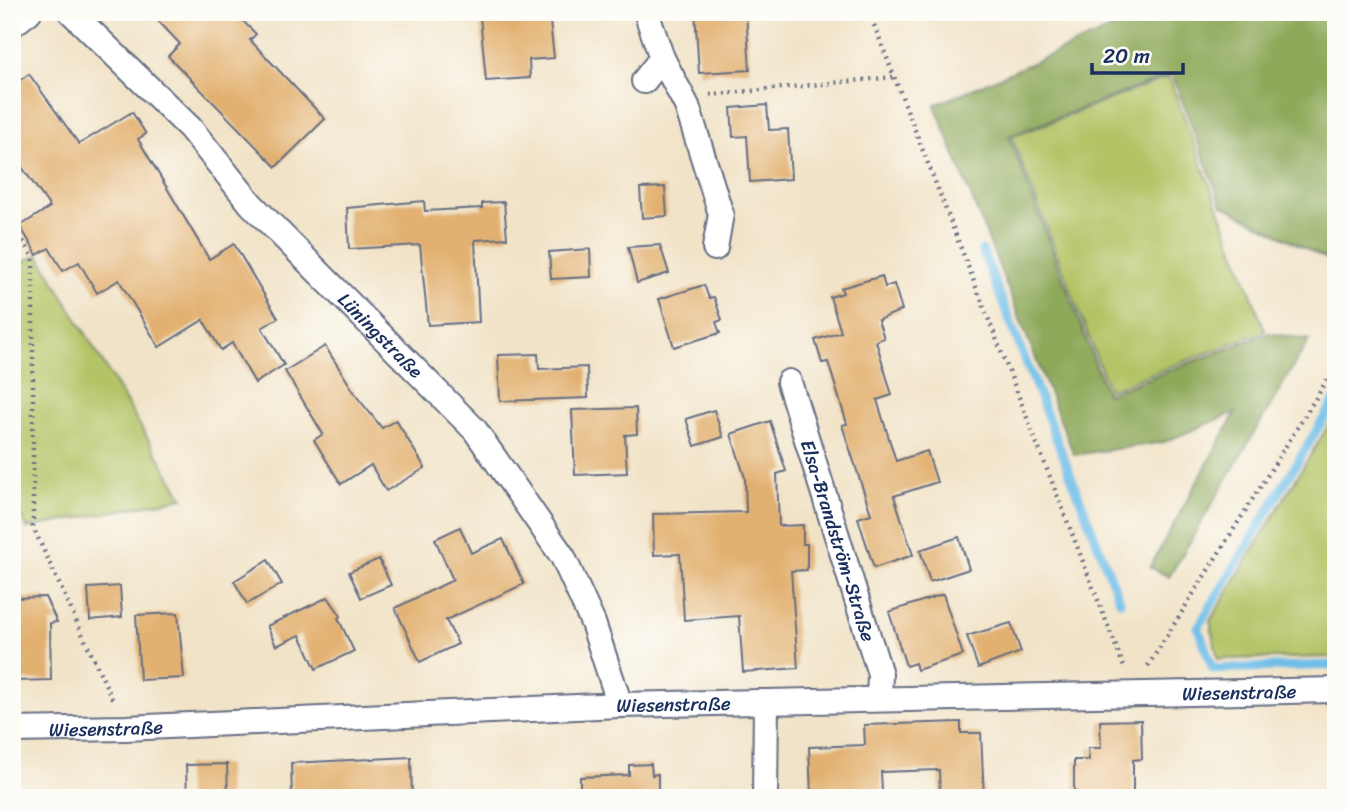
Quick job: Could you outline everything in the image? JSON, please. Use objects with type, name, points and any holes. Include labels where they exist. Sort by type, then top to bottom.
[{"type":"street","points":[[12,25],[29,12]]},
{"type":"street","name":"Lüningstraße","points":[[71,12],[190,128],[251,204],[475,430],[563,557],[593,624],[620,705]]},
{"type":"street","points":[[646,12],[662,58],[683,97],[721,214],[715,248]]},
{"type":"street","points":[[644,81],[662,58]]},
{"type":"street","name":"Elsa-Brandström-Straße","points":[[789,382],[880,674],[879,699]]},
{"type":"street","name":"Wiesenstraße","points":[[12,730],[126,728],[620,705],[1336,690]]},
{"type":"street","points":[[765,798],[766,702]]},
{"type":"path","points":[[869,12],[1133,695]]},
{"type":"path","points":[[683,97],[894,77]]},
{"type":"path","points":[[12,223],[33,257],[33,527],[126,728]]},
{"type":"path","points":[[1133,695],[1336,366]]},
{"type":"green space","points":[[1150,12],[1321,12],[1336,51],[1336,264],[1222,205],[1172,74],[1009,136],[1107,394],[1269,333],[1309,340],[1169,577],[1150,567],[1236,412],[1164,442],[1074,455],[935,105]]},
{"type":"green space","points":[[1169,77],[1265,331],[1109,390],[1012,137]]},
{"type":"green space","points":[[39,255],[183,498],[27,528],[12,496],[12,266]]},
{"type":"green space","points":[[1336,413],[1336,657],[1218,659],[1210,621]]},
{"type":"building","points":[[150,12],[234,12],[256,34],[250,40],[325,119],[276,167],[168,56],[180,44]]},
{"type":"building","points":[[549,12],[554,58],[529,60],[530,78],[486,81],[480,16]]},
{"type":"building","points":[[695,12],[746,12],[750,70],[699,73]]},
{"type":"building","points":[[29,74],[79,144],[132,112],[146,134],[138,139],[209,259],[234,244],[278,318],[262,328],[284,365],[255,383],[232,343],[221,350],[203,320],[159,347],[119,280],[97,293],[79,262],[63,271],[49,248],[37,255],[20,226],[50,207],[12,153],[12,86]]},
{"type":"building","points":[[767,105],[769,130],[788,129],[791,179],[750,182],[747,136],[733,137],[731,108]]},
{"type":"building","points":[[665,187],[667,216],[642,218],[640,188]]},
{"type":"building","points":[[424,201],[425,211],[482,208],[482,203],[504,202],[507,238],[475,240],[479,322],[428,325],[420,245],[349,249],[347,208]]},
{"type":"building","points":[[660,245],[669,273],[637,283],[628,247]]},
{"type":"building","points":[[590,249],[591,277],[551,279],[549,252]]},
{"type":"building","points":[[882,276],[885,287],[894,284],[902,310],[878,320],[884,338],[876,341],[892,395],[877,400],[896,461],[927,451],[937,482],[894,496],[913,555],[874,568],[858,518],[871,514],[842,425],[847,424],[828,362],[822,363],[815,340],[841,332],[830,297],[843,293],[841,288]]},
{"type":"building","points":[[704,285],[709,298],[714,297],[722,320],[716,322],[720,333],[674,347],[659,299]]},
{"type":"building","points":[[325,346],[358,398],[382,428],[396,420],[425,468],[386,491],[371,465],[341,484],[314,440],[323,434],[285,371]]},
{"type":"building","points":[[538,354],[539,369],[587,367],[588,398],[500,401],[498,355]]},
{"type":"building","points":[[636,408],[637,434],[625,435],[627,473],[575,475],[572,410]]},
{"type":"building","points":[[714,410],[723,437],[695,446],[686,419]]},
{"type":"building","points":[[770,421],[786,471],[777,474],[779,526],[803,525],[803,544],[807,544],[807,570],[791,571],[798,668],[743,672],[739,616],[684,620],[680,554],[654,555],[653,514],[746,512],[745,478],[731,434]]},
{"type":"building","points":[[460,527],[471,553],[503,539],[524,584],[446,620],[458,644],[420,662],[395,608],[453,580],[435,539]]},
{"type":"building","points":[[959,537],[969,569],[930,582],[920,550]]},
{"type":"building","points":[[379,559],[391,585],[361,598],[349,572]]},
{"type":"building","points":[[268,560],[282,584],[247,604],[234,581]]},
{"type":"building","points":[[120,586],[122,617],[90,620],[88,588]]},
{"type":"building","points":[[943,594],[963,655],[917,670],[915,663],[906,666],[889,612]]},
{"type":"building","points":[[45,597],[57,622],[50,623],[51,680],[12,681],[12,598]]},
{"type":"building","points":[[328,597],[341,616],[338,618],[354,651],[316,669],[300,635],[276,646],[267,626]]},
{"type":"building","points":[[178,613],[184,678],[140,680],[136,615]]},
{"type":"building","points":[[1011,623],[1021,652],[978,668],[967,636]]},
{"type":"building","points":[[1141,720],[1142,759],[1133,760],[1133,798],[1074,798],[1074,760],[1089,760],[1088,748],[1101,748],[1100,721]]},
{"type":"building","points":[[961,722],[961,733],[981,733],[984,798],[940,798],[939,770],[881,772],[882,792],[811,795],[809,747],[865,745],[864,725]]},
{"type":"building","points":[[411,757],[412,798],[292,798],[291,763]]},
{"type":"building","points":[[227,764],[228,798],[187,798],[186,765]]},
{"type":"building","points":[[651,764],[652,775],[658,774],[658,798],[580,798],[580,777],[629,775],[629,765]]},
{"type":"waterway","points":[[982,250],[1120,601]]},
{"type":"waterway","points":[[1336,398],[1198,627],[1213,669],[1336,665]]}]
